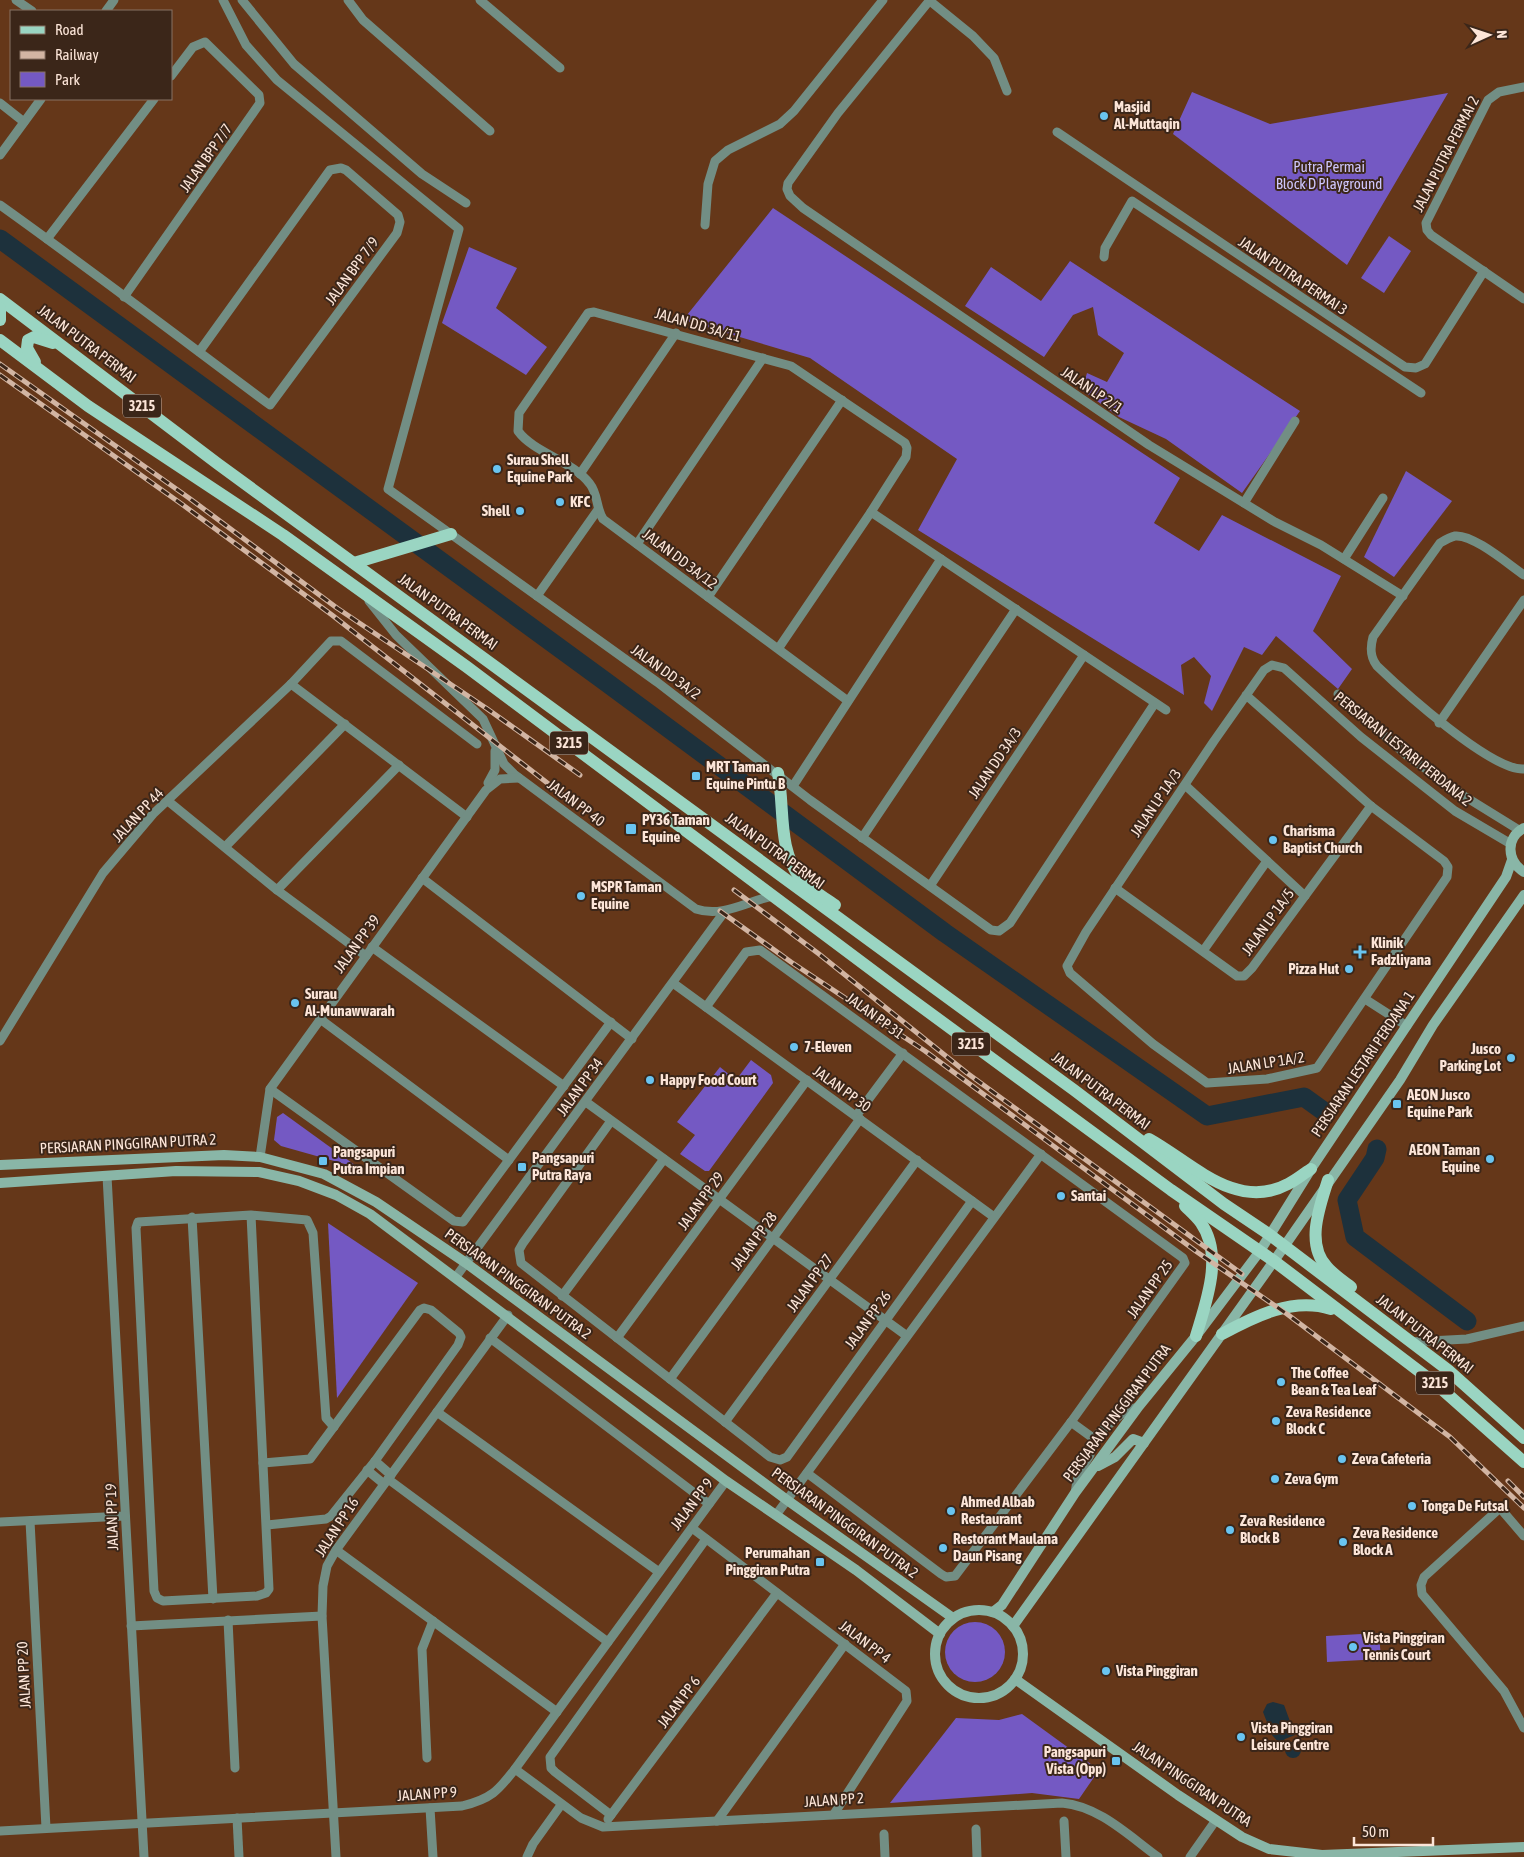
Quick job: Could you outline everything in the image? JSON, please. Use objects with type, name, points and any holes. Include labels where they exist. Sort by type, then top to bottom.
[{"type":"main road","name":"JALAN PUTRA PERMAI","points":[[0,299],[218,464],[1113,1120],[1224,1204],[1270,1235],[1448,1370],[1524,1438]]},
{"type":"main road","points":[[0,308],[0,320]]},
{"type":"main road","points":[[51,378],[30,356],[26,348],[28,340],[34,337],[41,338],[67,348]]},
{"type":"main road","name":"3215","points":[[0,340],[88,406],[283,535],[467,667],[1171,1190],[1274,1261],[1436,1384],[1524,1462]]},
{"type":"main road","points":[[354,563],[451,534]]},
{"type":"main road","points":[[778,773],[787,789],[783,837],[801,879],[887,944],[926,983]]},
{"type":"main road","points":[[1113,1120],[1165,1148],[1225,1187],[1247,1192],[1270,1190],[1287,1185],[1310,1169]]},
{"type":"main road","points":[[1328,1180],[1316,1221],[1319,1254],[1326,1266],[1375,1307],[1385,1323]]},
{"type":"main road","points":[[1171,1190],[1201,1223],[1209,1239],[1212,1267],[1211,1282],[1196,1336]]},
{"type":"main road","points":[[1222,1334],[1255,1316],[1288,1308],[1314,1304],[1340,1312]]},
{"type":"street","points":[[16,0],[31,10]]},
{"type":"street","name":"JALAN DD 3A/2","points":[[222,0],[246,45],[277,80],[458,230],[388,489],[657,682],[778,773]]},
{"type":"street","points":[[242,0],[294,64],[422,174],[466,203]]},
{"type":"street","points":[[348,0],[363,20],[490,131]]},
{"type":"street","points":[[480,0],[560,68]]},
{"type":"street","points":[[706,225],[708,184],[715,161],[728,150],[780,124],[794,111],[883,0]]},
{"type":"street","points":[[930,1],[973,36],[994,58],[1006,91]]},
{"type":"street","name":"JALAN LP 2/1","points":[[930,1],[838,113],[788,182],[787,189],[790,196],[855,245],[1150,445],[1244,503],[1344,559],[1403,596]]},
{"type":"street","name":"JALAN BPP 7/7","points":[[124,297],[260,103],[259,95],[205,42],[193,47],[172,75]]},
{"type":"street","name":"JALAN PUTRA PERMAI 2","points":[[1524,87],[1499,92],[1488,100],[1427,217],[1427,230],[1431,235],[1524,299]]},
{"type":"street","points":[[0,155],[40,100]]},
{"type":"street","points":[[47,239],[153,100]]},
{"type":"street","points":[[0,103],[24,122]]},
{"type":"street","name":"JALAN PUTRA PERMAI 3","points":[[1057,132],[1405,368],[1416,368],[1425,364],[1484,271]]},
{"type":"street","name":"JALAN BPP 7/9","points":[[335,168],[346,170],[398,215],[399,228],[270,405],[199,352],[326,173],[335,168]]},
{"type":"street","points":[[1104,257],[1105,248],[1132,201],[1421,394]]},
{"type":"street","points":[[0,205],[199,352]]},
{"type":"street","name":"JALAN DD 3A/11","points":[[580,474],[521,435],[517,425],[519,413],[576,328],[588,313],[594,312],[791,366],[902,440],[907,448],[907,454],[871,512]]},
{"type":"street","points":[[537,596],[598,511],[590,484],[580,474],[676,334]]},
{"type":"street","points":[[637,544],[764,358]]},
{"type":"street","points":[[708,598],[842,400]]},
{"type":"street","points":[[1244,503],[1295,421]]},
{"type":"street","points":[[1344,559],[1383,498]]},
{"type":"street","name":"JALAN DD 3A/12","points":[[598,511],[603,519],[848,702]]},
{"type":"street","points":[[778,649],[871,512],[1166,710]]},
{"type":"street","points":[[1524,575],[1471,538],[1454,536],[1440,543],[1373,637],[1371,653],[1377,666],[1439,723],[1509,767],[1524,769]]},
{"type":"street","points":[[941,559],[848,702],[787,789],[810,800],[991,930],[999,931],[1010,923],[1155,703]]},
{"type":"street","name":"JALAN PP 40","points":[[363,592],[396,635],[469,703],[483,719],[492,734],[504,764],[519,778],[696,909],[704,912],[725,911],[773,896]]},
{"type":"street","points":[[1439,723],[1524,600]]},
{"type":"street","points":[[862,838],[1016,609]]},
{"type":"street","name":"JALAN PP 44","points":[[0,1041],[104,873],[154,814],[292,684],[329,643],[335,640],[341,641],[477,744]]},
{"type":"street","name":"JALAN DD 3A/3","points":[[930,886],[1084,655]]},
{"type":"street","name":"JALAN LP 1A/3","points":[[1070,973],[1067,966],[1071,956],[1246,695],[1264,670],[1272,665],[1284,668]]},
{"type":"street","name":"PERSIARAN LESTARI PERDANA 2","points":[[1284,668],[1361,736],[1455,811],[1511,844]]},
{"type":"street","points":[[292,684],[467,817]]},
{"type":"street","name":"PERSIARAN LESTARI PERDANA 2","points":[[1338,694],[1406,754],[1464,796],[1522,829]]},
{"type":"street","points":[[1246,695],[1371,806]]},
{"type":"street","points":[[225,847],[345,724]]},
{"type":"street","points":[[486,790],[495,770],[492,734]]},
{"type":"street","points":[[277,890],[399,765]]},
{"type":"street","name":"JALAN PP 39","points":[[260,1157],[270,1089],[486,790],[500,779],[519,778]]},
{"type":"street","points":[[1185,785],[1305,896]]},
{"type":"street","points":[[168,801],[277,890],[366,956]]},
{"type":"street","name":"JALAN LP 1A/2","points":[[1070,973],[1153,1044],[1211,1084],[1266,1079],[1317,1068],[1447,877],[1448,867],[1444,861],[1371,806]]},
{"type":"street","name":"JALAN LP 1A/5","points":[[1115,888],[1237,976],[1244,976],[1252,968],[1371,806]]},
{"type":"street","points":[[1522,829],[1511,844],[1512,860],[1524,872]]},
{"type":"street","name":"PERSIARAN LESTARI PERDANA 1","points":[[1270,1235],[1310,1169],[1506,877],[1512,860]]},
{"type":"street","points":[[1203,951],[1267,861]]},
{"type":"street","points":[[422,878],[632,1039]]},
{"type":"street","points":[[1013,1626],[1395,1088],[1433,1025],[1524,895]]},
{"type":"street","name":"JALAN PP 34","points":[[455,1278],[725,911]]},
{"type":"street","points":[[372,948],[564,1086]]},
{"type":"street","name":"JALAN PP 31","points":[[706,1007],[746,952],[760,950],[1041,1154]]},
{"type":"street","name":"JALAN PP 30","points":[[673,983],[994,1217]]},
{"type":"street","points":[[1365,999],[1407,1026]]},
{"type":"street","points":[[320,1019],[509,1160]]},
{"type":"street","points":[[270,1089],[454,1221],[463,1222],[611,1022]]},
{"type":"street","name":"JALAN PP 28","points":[[670,1379],[773,1239],[903,1053]]},
{"type":"street","name":"JALAN PP 29","points":[[617,1338],[807,1080]]},
{"type":"street","points":[[586,1102],[907,1336]]},
{"type":"street","points":[[611,1121],[523,1243],[518,1258],[521,1263],[562,1296],[725,1422]]},
{"type":"street","points":[[776,1515],[1041,1154]]},
{"type":"street","name":"JALAN PP 25","points":[[807,1473],[941,1574],[950,1577],[960,1571],[1071,1422],[1185,1263],[1183,1258],[1041,1154]]},
{"type":"street","name":"PERSIARAN PINGGIRAN PUTRA 2","points":[[0,1165],[224,1155],[260,1157],[324,1174],[376,1202],[466,1263],[787,1500],[953,1618]]},
{"type":"street","points":[[562,1296],[664,1159]]},
{"type":"street","name":"JALAN PP 27","points":[[725,1422],[917,1160]]},
{"type":"street","name":"PERSIARAN PINGGIRAN PUTRA 2","points":[[0,1184],[211,1170],[259,1172],[299,1181],[336,1195],[370,1214],[726,1481],[856,1570],[940,1634]]},
{"type":"street","name":"JALAN PP 19","points":[[108,1176],[122,1412],[125,1516],[144,1857]]},
{"type":"street","name":"JALAN PP 26","points":[[725,1422],[770,1457],[780,1460],[788,1457],[972,1201]]},
{"type":"street","points":[[251,1215],[270,1584],[266,1593],[257,1596],[163,1601],[157,1598],[154,1591],[136,1228],[138,1222],[141,1220],[251,1215],[307,1220],[312,1228],[326,1418],[334,1427]]},
{"type":"street","points":[[192,1217],[213,1599]]},
{"type":"street","name":"PERSIARAN PINGGIRAN PUTRA","points":[[993,1612],[1002,1605],[1076,1492],[1138,1406],[1196,1336],[1270,1235]]},
{"type":"street","points":[[263,1463],[309,1460],[420,1310],[428,1308],[461,1336],[458,1345],[375,1461],[328,1519],[267,1525]]},
{"type":"street","name":"JALAN PP 16","points":[[336,1857],[322,1616],[323,1586],[327,1566],[336,1550],[387,1479],[508,1316]]},
{"type":"street","points":[[1410,1342],[1467,1339],[1524,1326]]},
{"type":"street","points":[[490,1338],[709,1504]]},
{"type":"street","points":[[1076,1492],[1078,1475],[1090,1455],[1093,1438],[1120,1415],[1138,1406]]},
{"type":"street","points":[[437,1412],[659,1572]]},
{"type":"street","points":[[1071,1422],[1093,1438]]},
{"type":"street","points":[[1094,1468],[1115,1457],[1133,1439],[1144,1443]]},
{"type":"street","points":[[375,1461],[387,1479]]},
{"type":"street","points":[[367,1470],[387,1479],[608,1642]]},
{"type":"street","name":"JALAN PP 9","points":[[0,1830],[430,1808],[462,1806],[482,1800],[497,1792],[515,1769],[726,1481]]},
{"type":"street","points":[[1524,1536],[1500,1508],[1424,1577],[1421,1585],[1422,1594],[1504,1691],[1524,1728]]},
{"type":"street","points":[[0,1522],[125,1516]]},
{"type":"street","name":"JALAN PP 20","points":[[30,1521],[46,1828]]},
{"type":"street","name":"JALAN PP 4","points":[[692,1528],[903,1688],[907,1701],[834,1814]]},
{"type":"street","points":[[611,1815],[555,1772],[550,1763],[553,1752],[706,1539]]},
{"type":"street","points":[[336,1550],[557,1712]]},
{"type":"street","name":"JALAN PP 6","points":[[603,1827],[777,1593]]},
{"type":"street","points":[[979,1610],[993,1612],[1004,1617],[1013,1626],[1021,1641],[1023,1658],[1015,1679],[1005,1689],[992,1696],[978,1698],[964,1695],[951,1688],[942,1676],[936,1663],[936,1648],[940,1634],[953,1618],[965,1612],[979,1610]]},
{"type":"street","points":[[131,1626],[322,1616]]},
{"type":"street","points":[[228,1620],[235,1768]]},
{"type":"street","points":[[427,1758],[422,1649],[433,1621]]},
{"type":"street","points":[[717,1821],[845,1644]]},
{"type":"street","name":"JALAN PINGGIRAN PUTRA","points":[[1015,1679],[1216,1820],[1242,1837],[1269,1848],[1322,1856],[1524,1847]]},
{"type":"street","name":"JALAN PP 2","points":[[515,1769],[561,1805],[591,1824],[603,1827],[834,1814],[1074,1804],[1097,1813],[1158,1857]]},
{"type":"street","points":[[527,1857],[533,1844],[561,1805]]},
{"type":"street","points":[[430,1808],[433,1857]]},
{"type":"street","points":[[237,1818],[239,1857]]},
{"type":"street","points":[[1190,1857],[1216,1820]]},
{"type":"street","points":[[1064,1821],[1066,1857]]},
{"type":"street","points":[[976,1829],[977,1857]]},
{"type":"street","points":[[884,1834],[885,1857]]},
{"type":"green space","name":"Putra Permai Block D Playground","points":[[1192,92],[1270,124],[1448,93],[1347,265],[1173,134]]},
{"type":"green space","points":[[773,208],[1180,478],[1154,523],[1199,551],[1222,515],[1341,576],[1313,631],[1352,669],[1338,689],[1276,636],[1262,655],[1244,647],[1212,711],[1204,703],[1211,676],[1194,657],[1181,665],[1184,695],[918,530],[957,459],[810,358],[683,320]]},
{"type":"green space","points":[[1389,236],[1411,251],[1384,293],[1361,278]]},
{"type":"green space","points":[[469,247],[517,268],[496,308],[547,347],[526,375],[442,323]]},
{"type":"green space","points":[[1070,261],[1300,411],[1242,493],[1166,439],[1119,417],[1082,390],[1087,373],[1107,382],[1124,353],[1098,335],[1093,307],[1073,315],[1044,357],[965,306],[991,267],[1041,301]]},
{"type":"green space","points":[[1406,471],[1452,501],[1394,577],[1364,557]]},
{"type":"green space","points":[[751,1060],[771,1075],[773,1083],[709,1171],[705,1171],[680,1154],[695,1135],[677,1122],[720,1067],[736,1080]]},
{"type":"green space","points":[[283,1113],[359,1168],[281,1146],[274,1140],[277,1117]]},
{"type":"green space","points":[[328,1223],[418,1283],[337,1398]]},
{"type":"green space","points":[[969,1622],[981,1622],[992,1627],[1000,1635],[1005,1646],[1003,1664],[992,1677],[981,1682],[969,1682],[958,1677],[950,1669],[945,1658],[945,1646],[950,1635],[958,1627]]},
{"type":"green space","name":"Vista Pinggiran Tennis Court","points":[[1379,1633],[1381,1659],[1327,1662],[1326,1636]]},
{"type":"green space","points":[[1022,1714],[1099,1770],[1079,1799],[1032,1793],[890,1803],[956,1718],[999,1720]]},
{"type":"water","points":[[1273,1702],[1284,1705],[1295,1735],[1285,1739],[1280,1744],[1272,1735],[1263,1712],[1267,1704]]},
{"type":"water","points":[[1293,1742],[1301,1750],[1293,1758],[1285,1750]]},
{"type":"waterway","points":[[0,239],[606,682],[945,933],[1207,1116],[1304,1097],[1322,1110]]},
{"type":"waterway","points":[[1377,1149],[1375,1158],[1347,1200],[1355,1237],[1467,1321]]},
{"type":"railway","points":[[0,364],[189,498],[337,608],[486,708],[580,775]]},
{"type":"railway","points":[[0,375],[183,505],[332,615],[564,796]]},
{"type":"railway","points":[[734,890],[819,954],[967,1073],[1242,1274]]},
{"type":"railway","points":[[720,911],[791,962],[925,1051],[1197,1252],[1287,1314],[1450,1437],[1524,1508]]},
{"type":"railway","points":[[1508,1481],[1524,1497]]},
{"type":"place","name":"Masjid Al-Muttaqin","points":[[1104,116]]},
{"type":"place","name":"Surau Shell Equine Park","points":[[497,469]]},
{"type":"place","name":"KFC","points":[[560,502]]},
{"type":"place","name":"Shell","points":[[520,511]]},
{"type":"place","name":"MRT Taman Equine Pintu B","points":[[696,776]]},
{"type":"place","name":"PY36 Taman Equine","points":[[631,829]]},
{"type":"place","name":"Charisma Baptist Church","points":[[1273,840]]},
{"type":"place","name":"MSPR Taman Equine","points":[[581,896]]},
{"type":"place","name":"Klinik Fadzliyana","points":[[1360,952]]},
{"type":"place","name":"Pizza Hut","points":[[1349,969]]},
{"type":"place","name":"Surau Al-Munawwarah","points":[[295,1003]]},
{"type":"place","name":"7-Eleven","points":[[794,1047]]},
{"type":"place","name":"Jusco Parking Lot","points":[[1511,1058]]},
{"type":"place","name":"Happy Food Court","points":[[650,1080]]},
{"type":"place","name":"AEON Jusco Equine Park","points":[[1397,1104]]},
{"type":"place","name":"AEON Taman Equine","points":[[1490,1159]]},
{"type":"place","name":"Pangsapuri Putra Impian","points":[[323,1161]]},
{"type":"place","name":"Pangsapuri Putra Raya","points":[[522,1167]]},
{"type":"place","name":"Santai","points":[[1061,1196]]},
{"type":"place","name":"The Coffee Bean & Tea Leaf","points":[[1281,1382]]},
{"type":"place","name":"Zeva Residence Block C","points":[[1276,1421]]},
{"type":"place","name":"Zeva Cafeteria","points":[[1342,1459]]},
{"type":"place","name":"Zeva Gym","points":[[1275,1479]]},
{"type":"place","name":"Tonga De Futsal","points":[[1412,1506]]},
{"type":"place","name":"Ahmed Albab Restaurant","points":[[951,1511]]},
{"type":"place","name":"Zeva Residence Block B","points":[[1230,1530]]},
{"type":"place","name":"Zeva Residence Block A","points":[[1343,1542]]},
{"type":"place","name":"Restorant Maulana Daun Pisang","points":[[943,1548]]},
{"type":"place","name":"Perumahan Pinggiran Putra","points":[[820,1562]]},
{"type":"place","name":"Vista Pinggiran Tennis Court","points":[[1353,1647]]},
{"type":"place","name":"Vista Pinggiran","points":[[1106,1671]]},
{"type":"place","name":"Vista Pinggiran Leisure Centre","points":[[1241,1737]]},
{"type":"place","name":"Pangsapuri Vista (Opp)","points":[[1116,1761]]}]
